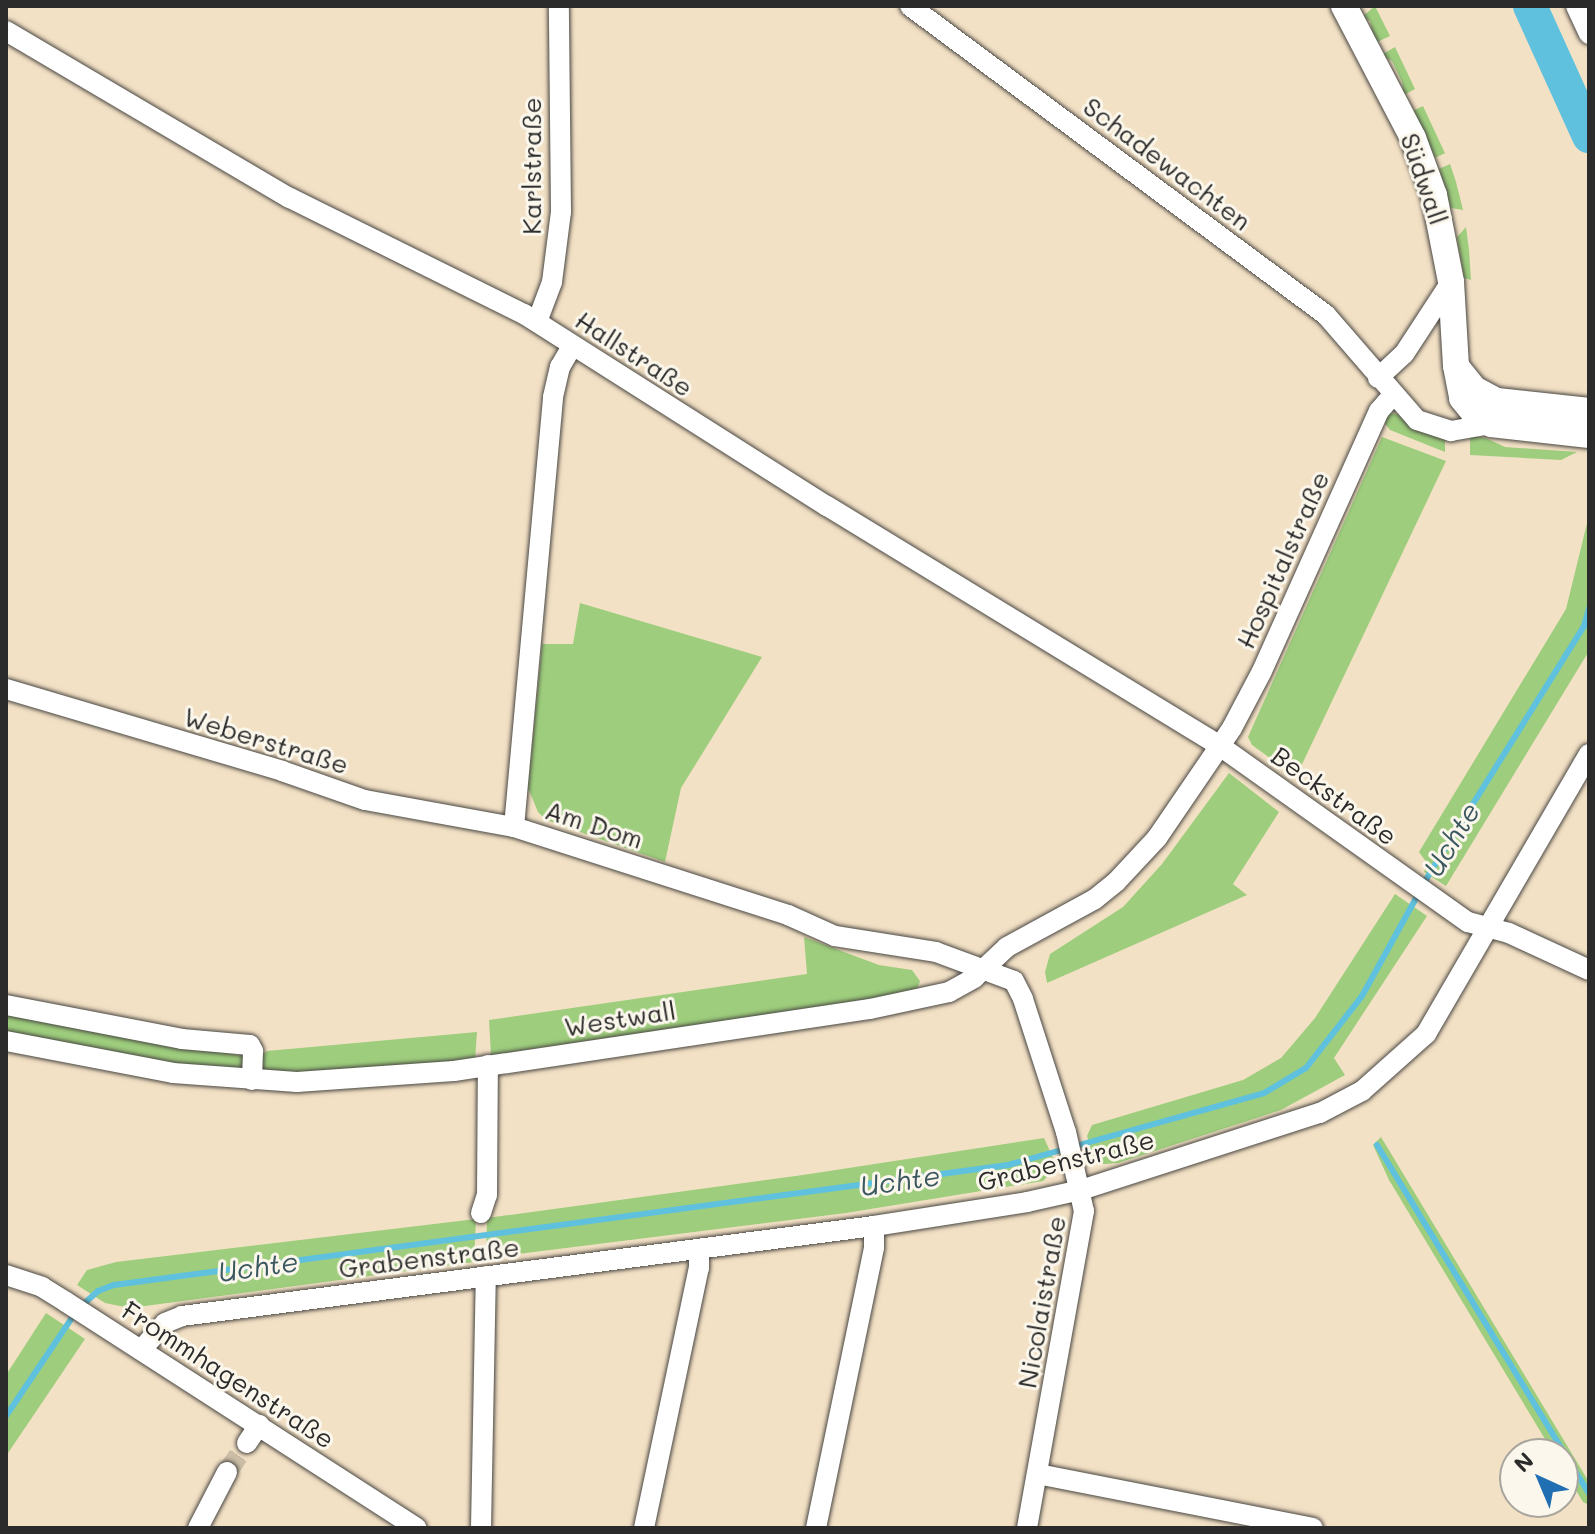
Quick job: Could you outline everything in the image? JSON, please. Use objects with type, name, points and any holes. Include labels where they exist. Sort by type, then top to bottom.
[{"type":"main road","name":"Südwall","points":[[1344,6],[1395,102],[1426,169],[1442,223],[1462,398],[1486,411]]},
{"type":"main road","points":[[1486,411],[1589,411]]},
{"type":"main road","points":[[1486,411],[1589,435]]},
{"type":"street","name":"Karlstraße","points":[[537,322],[552,282],[559,235],[559,6]]},
{"type":"street","name":"Schadewachten","points":[[910,6],[1318,308],[1333,322],[1392,396],[1430,416],[1486,411]]},
{"type":"street","points":[[1576,6],[1589,34]]},
{"type":"street","name":"Hallstraße","points":[[6,31],[278,191],[537,322],[1220,746]]},
{"type":"street","points":[[1378,378],[1404,354],[1451,282]]},
{"type":"street","name":"Am Dom","points":[[572,346],[555,384],[514,827],[788,915],[835,936],[913,948],[986,968]]},
{"type":"street","name":"Hospitalstraße","points":[[986,968],[1007,947],[1071,914],[1116,882],[1157,838],[1220,746],[1262,671],[1379,411],[1392,396]]},
{"type":"street","name":"Weberstraße","points":[[6,689],[282,771],[365,800],[514,827]]},
{"type":"street","name":"Beckstraße","points":[[1220,746],[1473,926],[1509,933],[1589,970]]},
{"type":"street","name":"Grabenstraße","points":[[141,1350],[165,1323],[182,1316],[874,1226],[1013,1205],[1080,1180],[1297,1122],[1362,1091],[1426,1034],[1589,754]]},
{"type":"street","name":"Westwall","points":[[6,1041],[173,1073],[297,1082],[399,1076],[933,997],[965,985],[986,968]]},
{"type":"street","name":"Nicolaistraße","points":[[986,968],[1014,981],[1018,987],[1080,1180],[1084,1224],[1027,1528]]},
{"type":"street","points":[[6,1005],[182,1039],[250,1045],[253,1051],[252,1080]]},
{"type":"street","points":[[481,1213],[487,1195],[488,1065]]},
{"type":"street","points":[[816,1528],[874,1247],[874,1226]]},
{"type":"street","points":[[644,1528],[699,1268],[699,1249]]},
{"type":"street","name":"Frommhagenstraße","points":[[6,1275],[34,1284],[66,1302],[417,1528]]},
{"type":"street","points":[[481,1528],[486,1276]]},
{"type":"street","points":[[247,1443],[259,1425]]},
{"type":"street","points":[[198,1528],[227,1472]]},
{"type":"street","points":[[1038,1474],[1313,1528]]},
{"type":"green space","points":[[1375,6],[1390,36],[1375,43],[1370,21],[1362,17]]},
{"type":"green space","points":[[1395,47],[1415,89],[1404,95],[1402,82],[1392,61],[1381,55]]},
{"type":"green space","points":[[1423,106],[1445,153],[1435,158],[1413,111]]},
{"type":"green space","points":[[1450,164],[1463,210],[1451,208],[1439,169]]},
{"type":"green space","points":[[1466,227],[1471,280],[1464,278],[1457,237]]},
{"type":"green space","points":[[1387,413],[1397,414],[1421,432],[1445,438],[1445,452],[1390,430],[1383,421]]},
{"type":"green space","points":[[1470,436],[1486,438],[1505,447],[1577,452],[1561,460],[1470,455]]},
{"type":"green space","points":[[1382,437],[1446,461],[1296,777],[1252,745],[1248,737]]},
{"type":"green space","points":[[1589,515],[1589,651],[1446,886],[1424,872],[1427,863],[1419,852],[1566,609]]},
{"type":"green space","points":[[580,603],[762,657],[681,788],[665,862],[546,820],[538,812],[528,788],[542,644],[573,644]]},
{"type":"green space","points":[[1229,773],[1279,812],[1233,884],[1247,895],[1047,983],[1045,972],[1050,954],[1123,907],[1162,864]]},
{"type":"green space","points":[[1395,894],[1427,916],[1334,1058],[1345,1075],[1281,1110],[1118,1163],[1104,1164],[1094,1160],[1087,1136],[1092,1125],[1243,1080],[1281,1058],[1315,1018]]},
{"type":"green space","points":[[804,937],[879,965],[912,970],[920,981],[916,993],[491,1055],[489,1020],[807,974]]},
{"type":"green space","points":[[6,1010],[248,1057],[243,1072],[175,1065],[6,1033]]},
{"type":"green space","points":[[477,1032],[475,1060],[336,1073],[262,1074],[261,1056],[267,1051]]},
{"type":"green space","points":[[1381,1137],[1562,1438],[1544,1438],[1389,1180],[1373,1145]]},
{"type":"green space","points":[[1044,1138],[1057,1167],[1043,1181],[846,1213],[486,1258],[487,1218]]},
{"type":"green space","points":[[476,1219],[474,1262],[130,1308],[105,1303],[77,1285],[87,1270],[116,1262]]},
{"type":"green space","points":[[46,1313],[85,1339],[6,1456],[6,1375]]},
{"type":"green space","points":[[1579,1465],[1589,1482],[1589,1505],[1579,1495]]},
{"type":"waterway","name":"Uchte","points":[[1530,6],[1589,136]]},
{"type":"waterway","name":"Uchte","points":[[6,1416],[78,1309],[98,1291],[114,1285],[1008,1165],[1264,1093],[1306,1068],[1362,996],[1431,871],[1584,626],[1589,608]]},
{"type":"waterway","points":[[1377,1145],[1589,1493]]},
{"type":"tunnel","points":[[227,1472],[247,1443]]}]
